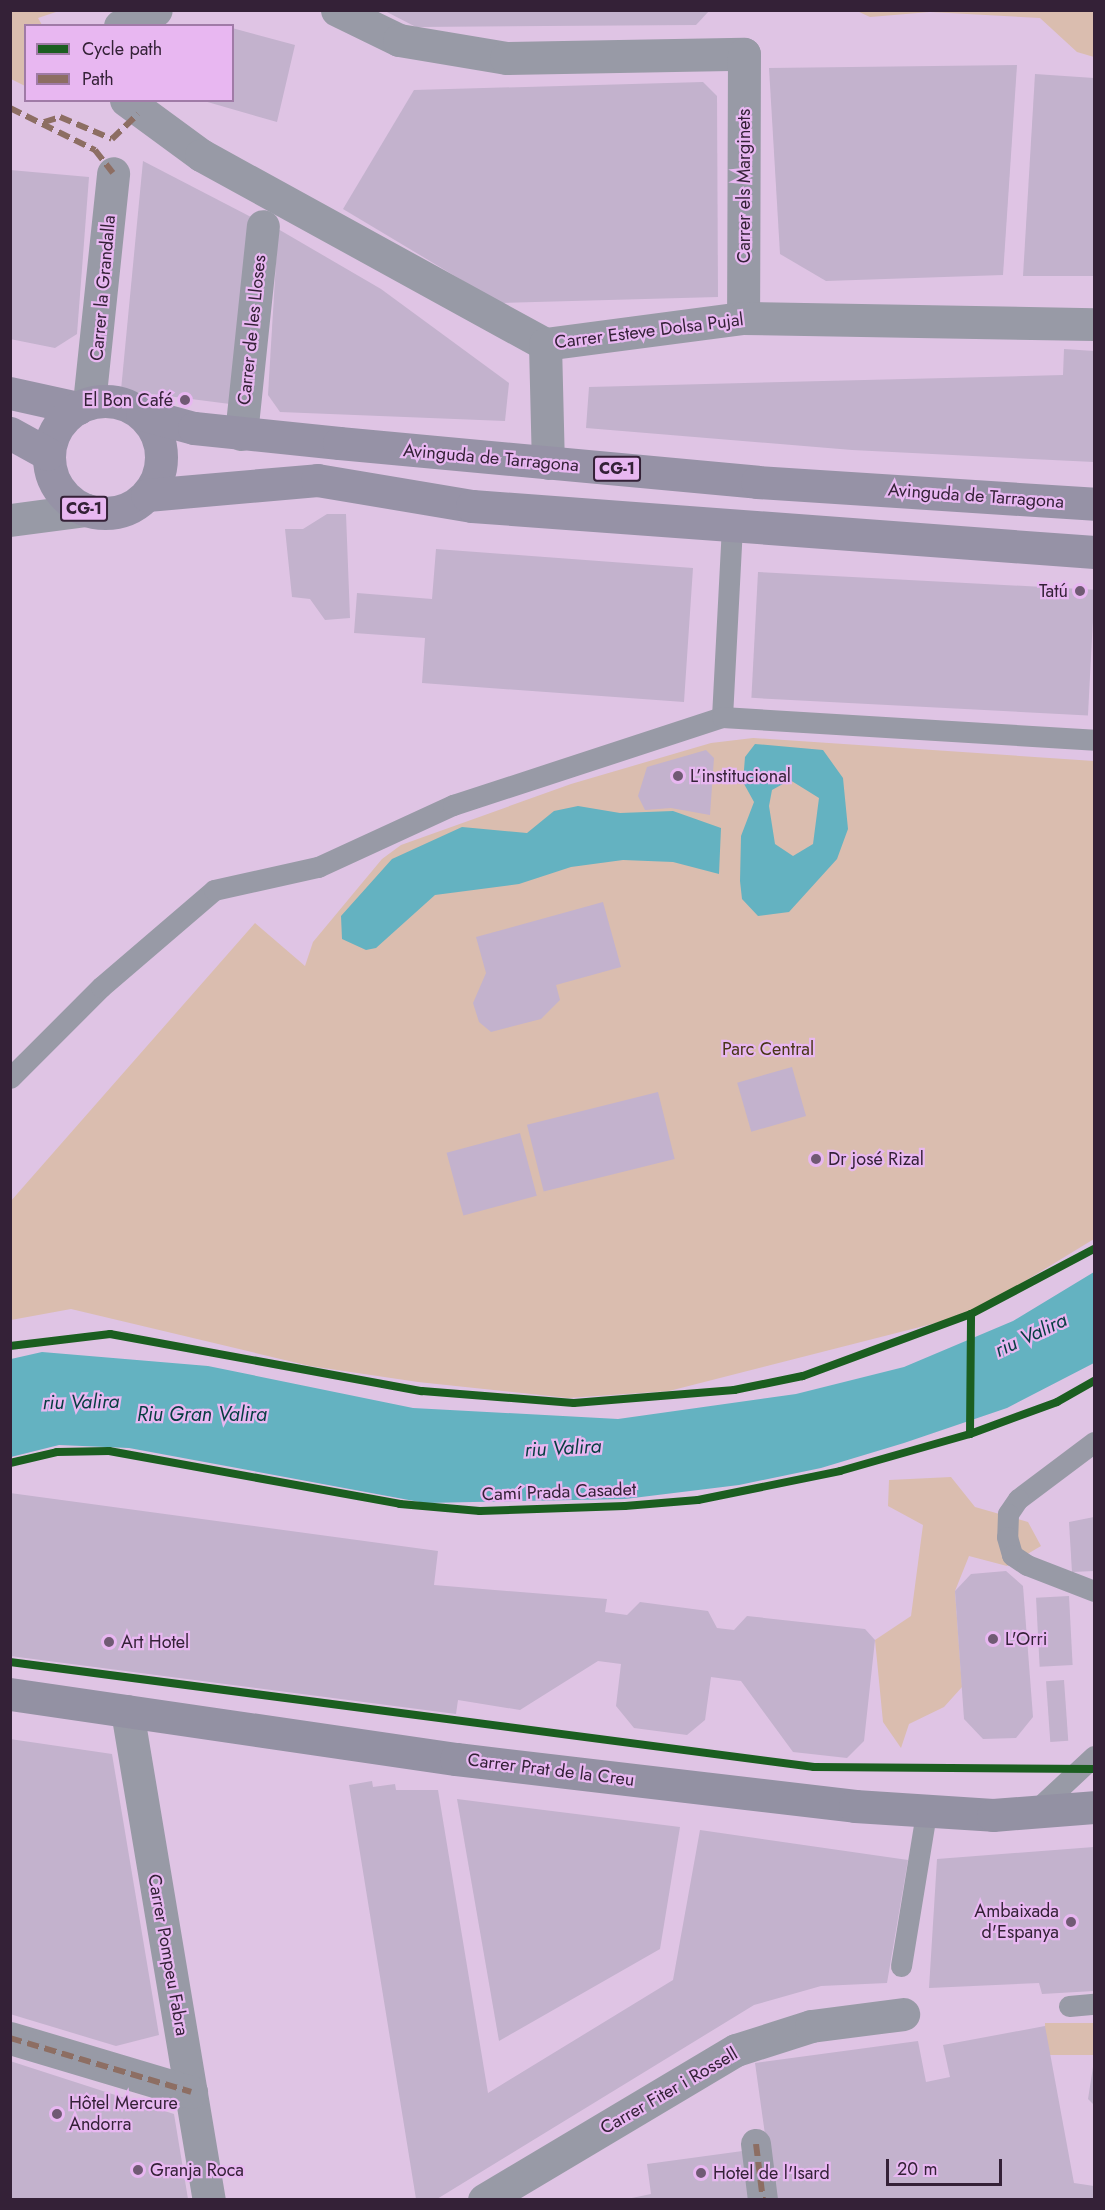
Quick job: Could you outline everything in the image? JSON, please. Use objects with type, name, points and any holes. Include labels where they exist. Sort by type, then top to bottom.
[{"type":"highway","name":"CG-1","points":[[10,393],[83,405],[117,403],[142,414]]},
{"type":"highway","points":[[10,433],[48,454],[57,427],[83,405]]},
{"type":"highway","points":[[142,414],[160,444],[161,462],[147,495]]},
{"type":"highway","name":"Avinguda de Tarragona","points":[[142,414],[241,434],[548,463],[1095,504]]},
{"type":"highway","name":"CG-1","points":[[48,454],[58,488],[86,510],[123,510],[147,495],[317,480],[472,506],[1095,552]]},
{"type":"main road","name":"Carrer Prat de la Creu","points":[[10,1694],[467,1760],[926,1813],[1034,1812],[1095,1807]]},
{"type":"street","points":[[124,24],[156,10]]},
{"type":"street","name":"Carrer els Marginets","points":[[337,10],[399,40],[506,58],[744,54],[743,318]]},
{"type":"street","name":"Carrer Esteve Dolsa Pujal","points":[[129,102],[201,155],[545,344],[743,318],[1095,324]]},
{"type":"street","name":"Carrer la Grandalla","points":[[83,405],[113,173]]},
{"type":"street","name":"Carrer de les Lloses","points":[[241,434],[263,226]]},
{"type":"street","points":[[545,344],[548,463]]},
{"type":"street","points":[[10,520],[86,510]]},
{"type":"street","name":"Carrer Pompeu Fabra","points":[[127,1711],[209,2199]]},
{"type":"street","name":"Carrer Fiter i Rossell","points":[[484,2199],[736,2050],[811,2026],[903,2014]]},
{"type":"street","points":[[10,2038],[191,2092]]},
{"type":"street","points":[[756,2144],[763,2199]]},
{"type":"lane","points":[[722,717],[732,526]]},
{"type":"lane","points":[[10,1078],[101,987],[214,891],[318,867],[453,805],[722,717],[1095,740]]},
{"type":"lane","points":[[1095,1442],[1018,1499],[1008,1514],[1012,1555],[1095,1591]]},
{"type":"lane","points":[[1091,1763],[1085,1782],[1095,1795]]},
{"type":"lane","points":[[1034,1812],[1091,1763]]},
{"type":"lane","points":[[900,1966],[926,1813]]},
{"type":"lane","points":[[1069,2006],[1095,2004]]},
{"type":"green space","points":[[11,10],[59,11],[38,18],[41,24],[24,24],[24,86],[11,79]]},
{"type":"green space","points":[[857,11],[1094,11],[1094,57],[1077,52],[1040,18],[930,12],[870,17]]},
{"type":"green space","name":"Parc Central","points":[[753,738],[1094,761],[1094,1239],[971,1314],[669,1391],[568,1398],[418,1382],[310,1366],[71,1309],[11,1320],[10,1202],[255,923],[305,966],[313,942],[382,859],[401,845],[571,784],[711,743]]},
{"type":"green space","points":[[951,1477],[975,1507],[1028,1522],[1041,1546],[1007,1566],[969,1556],[955,1591],[962,1687],[944,1707],[909,1724],[901,1748],[883,1722],[875,1640],[911,1616],[923,1525],[888,1506],[889,1480]]},
{"type":"green space","points":[[1045,2023],[1094,2023],[1094,2055],[1045,2055]]},
{"type":"water","points":[[755,744],[823,750],[843,778],[848,829],[837,859],[789,912],[758,916],[742,899],[741,836],[754,802],[743,782],[745,757]],"holes":[[[790,780],[819,798],[813,844],[793,856],[775,844],[769,806],[772,790]]]},
{"type":"water","points":[[578,806],[620,813],[673,811],[721,828],[719,874],[673,862],[623,860],[571,867],[519,884],[435,895],[376,948],[366,950],[342,939],[341,916],[392,859],[462,827],[527,833],[554,811]]},
{"type":"water","name":"Riu Gran Valira","points":[[1094,1272],[1094,1363],[1007,1408],[821,1468],[739,1485],[625,1499],[425,1503],[129,1448],[59,1445],[11,1457],[11,1359],[42,1352],[208,1366],[413,1408],[618,1419],[796,1394],[904,1367],[1013,1321]]},
{"type":"building","points":[[383,10],[710,10],[696,25],[416,27]]},
{"type":"building","points":[[234,29],[295,45],[277,122],[207,102],[234,102]]},
{"type":"building","points":[[1017,65],[1003,275],[826,281],[780,254],[769,68]]},
{"type":"building","points":[[1035,74],[1094,78],[1094,276],[1023,276]]},
{"type":"building","points":[[703,82],[717,96],[718,297],[500,303],[343,209],[414,90]]},
{"type":"building","points":[[143,161],[251,217],[230,404],[121,390]]},
{"type":"building","points":[[10,170],[89,177],[77,334],[55,348],[10,339]]},
{"type":"building","points":[[278,229],[381,289],[509,383],[505,421],[280,412],[268,395]]},
{"type":"building","points":[[1064,349],[1094,351],[1094,462],[852,450],[586,428],[589,387],[1063,375]]},
{"type":"building","points":[[327,514],[346,514],[350,618],[325,620],[310,599],[292,597],[285,529],[303,529]]},
{"type":"building","points":[[436,549],[693,568],[684,702],[422,683],[425,638],[354,633],[357,593],[432,599]]},
{"type":"building","points":[[758,572],[1094,590],[1088,715],[751,698]]},
{"type":"building","name":"L’institucional","points":[[706,750],[714,758],[710,815],[671,808],[645,810],[638,796],[647,767]]},
{"type":"building","points":[[603,902],[621,967],[556,985],[560,1000],[541,1019],[491,1032],[479,1022],[473,1003],[486,973],[476,937]]},
{"type":"building","points":[[792,1067],[806,1116],[751,1132],[737,1083]]},
{"type":"building","points":[[658,1092],[675,1159],[544,1192],[527,1125]]},
{"type":"building","points":[[520,1133],[537,1196],[463,1215],[447,1153]]},
{"type":"building","points":[[10,1493],[438,1551],[434,1585],[607,1599],[605,1612],[627,1615],[640,1602],[708,1611],[717,1628],[734,1630],[747,1616],[865,1629],[875,1640],[864,1741],[847,1758],[793,1752],[741,1681],[711,1677],[705,1720],[687,1735],[634,1728],[616,1706],[621,1664],[598,1661],[520,1710],[458,1700],[456,1714],[10,1656]]},
{"type":"building","points":[[1094,1517],[1094,1571],[1072,1572],[1069,1522]]},
{"type":"building","name":"L'Orri","points":[[1006,1571],[1023,1586],[1033,1717],[1016,1738],[983,1739],[964,1719],[955,1591],[971,1574]]},
{"type":"building","points":[[1069,1596],[1073,1665],[1040,1667],[1036,1598]]},
{"type":"building","points":[[1064,1680],[1068,1741],[1050,1742],[1046,1681]]},
{"type":"building","points":[[10,1739],[112,1754],[159,2035],[116,2046],[10,2014]]},
{"type":"building","points":[[372,1781],[373,1787],[395,1784],[396,1790],[438,1790],[488,2093],[673,1980],[700,1830],[908,1860],[887,1983],[821,1986],[754,2005],[437,2199],[416,2199],[349,1785]]},
{"type":"building","points":[[457,1799],[680,1827],[660,1949],[499,2041]]},
{"type":"building","points":[[1094,1847],[1094,1991],[1042,1994],[1039,1983],[929,1988],[937,1859]]},
{"type":"building","points":[[1045,2026],[1074,2183],[1094,2186],[1094,2199],[774,2199],[755,2063],[918,2041],[926,2082],[950,2077],[943,2045]]},
{"type":"building","points":[[10,2061],[174,2114],[188,2199],[10,2199]]},
{"type":"building","points":[[1094,2067],[1094,2105],[1088,2099]]},
{"type":"building","name":"Hotel de l'Isard","points":[[750,2150],[757,2199],[627,2199],[651,2194],[647,2164]]},
{"type":"marked path","points":[[10,108],[95,150],[113,173]]},
{"type":"marked path","points":[[44,122],[60,117],[112,139],[138,114]]},
{"type":"marked path","points":[[10,2038],[191,2092]]},
{"type":"marked path","points":[[756,2144],[763,2200]]},
{"type":"cycle path","points":[[10,1346],[110,1334],[422,1391],[574,1403],[734,1390],[803,1376],[971,1314],[1094,1249]]},
{"type":"cycle path","points":[[970,1434],[971,1314]]},
{"type":"cycle path","name":"Camí Prada Casadet","points":[[10,1463],[57,1452],[109,1451],[400,1504],[480,1511],[625,1506],[698,1500],[840,1471],[970,1434],[1057,1402],[1094,1381]]},
{"type":"cycle path","points":[[10,1662],[814,1767],[1094,1769]]},
{"type":"place","name":"El Bon Café","points":[[185,400]]},
{"type":"place","name":"Tatú","points":[[1080,591]]},
{"type":"place","name":"L’institucional","points":[[678,776]]},
{"type":"place","name":"Dr josé Rizal","points":[[816,1159]]},
{"type":"place","name":"L'Orri","points":[[993,1639]]},
{"type":"place","name":"Art Hotel","points":[[109,1642]]},
{"type":"place","name":"Ambaixada d'Espanya","points":[[1071,1922]]},
{"type":"place","name":"Hôtel Mercure Andorra","points":[[57,2114]]},
{"type":"place","name":"Granja Roca","points":[[138,2170]]},
{"type":"place","name":"Hotel de l'Isard","points":[[701,2173]]},
{"type":"water label","name":"riu Valira","points":[[1031,1335]]},
{"type":"water label","name":"riu Valira","points":[[81,1402]]},
{"type":"water label","name":"riu Valira","points":[[563,1448]]}]
